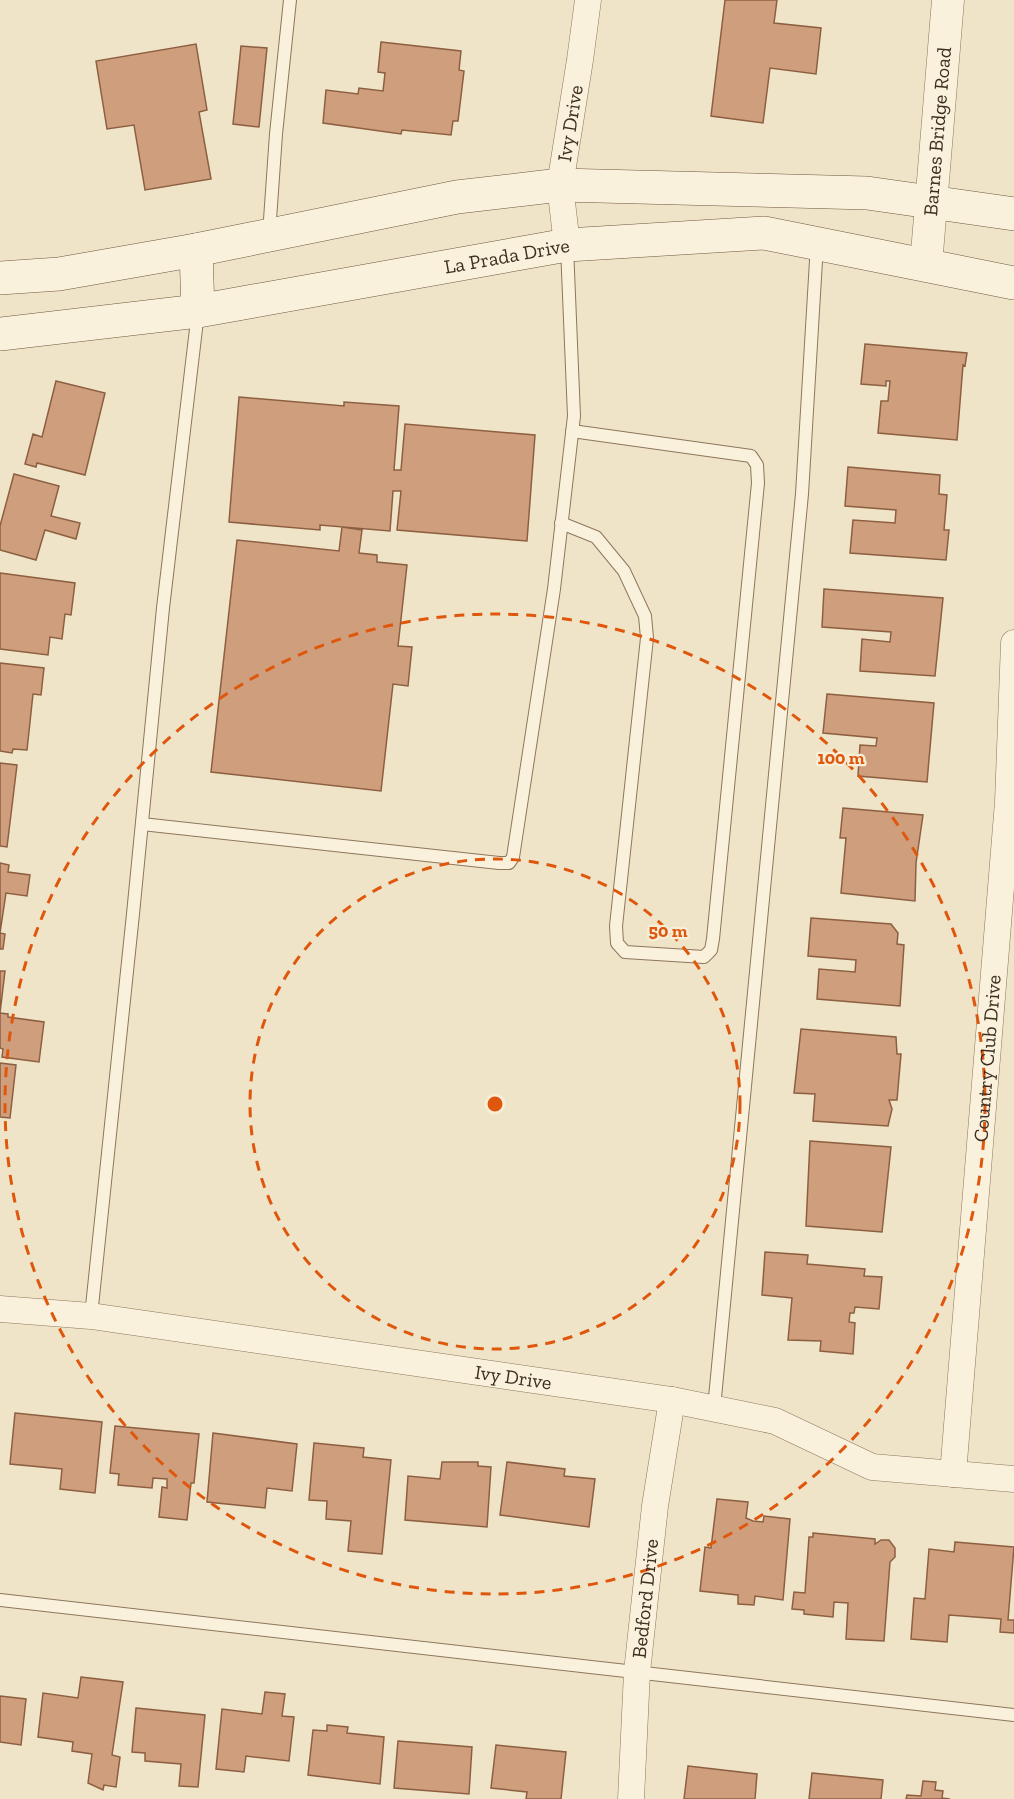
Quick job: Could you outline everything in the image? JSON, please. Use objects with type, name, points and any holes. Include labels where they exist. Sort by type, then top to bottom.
[{"type":"main road","points":[[0,278],[59,274],[196,250],[457,197],[560,185],[867,193],[1014,214]]},
{"type":"main road","name":"La Prada Drive","points":[[0,334],[198,311],[567,245],[765,232],[1014,283]]},
{"type":"main road","points":[[196,250],[198,311]]},
{"type":"street","name":"Ivy Drive","points":[[567,245],[560,185],[588,0]]},
{"type":"street","name":"Barnes Bridge Road","points":[[926,265],[948,0]]},
{"type":"street","name":"Country Club Drive","points":[[953,1474],[1008,802],[1014,643]]},
{"type":"street","name":"Ivy Drive","points":[[0,1309],[91,1316],[672,1400],[775,1420],[872,1467],[1014,1479]]},
{"type":"street","name":"Bedford Drive","points":[[631,1799],[637,1672],[655,1506],[672,1400]]},
{"type":"lane","points":[[269,235],[276,134],[290,0]]},
{"type":"lane","points":[[714,1408],[802,494],[818,243]]},
{"type":"lane","points":[[142,824],[508,863],[513,857],[552,600],[574,416],[567,245]]},
{"type":"lane","points":[[91,1316],[163,608],[198,311]]},
{"type":"lane","points":[[561,523],[596,537],[624,571],[645,616],[647,638],[616,926],[617,943],[625,951],[704,957],[711,950],[713,939],[758,483],[757,465],[751,456],[572,431]]},
{"type":"lane","points":[[0,1600],[1014,1715]]},
{"type":"building","points":[[725,0],[777,0],[774,23],[821,28],[816,74],[770,68],[763,123],[711,116]]},
{"type":"building","points":[[381,42],[461,51],[459,70],[464,71],[458,121],[453,121],[451,135],[402,130],[401,134],[323,123],[326,90],[358,94],[359,88],[383,91],[385,73],[378,72]]},
{"type":"building","points":[[196,44],[207,110],[199,112],[211,179],[145,190],[134,125],[107,129],[96,61]]},
{"type":"building","points":[[241,46],[267,48],[259,127],[233,124]]},
{"type":"building","points":[[865,344],[967,353],[965,366],[963,365],[957,440],[878,433],[881,401],[888,401],[890,381],[886,381],[886,386],[861,384]]},
{"type":"building","points":[[56,381],[105,393],[85,475],[37,463],[36,467],[25,464],[33,434],[42,437]]},
{"type":"building","points":[[239,397],[344,406],[344,402],[399,406],[394,470],[401,470],[405,424],[535,435],[527,541],[397,530],[401,491],[393,491],[390,531],[320,525],[320,530],[229,522]]},
{"type":"building","points":[[848,467],[940,475],[939,494],[947,495],[944,530],[949,530],[946,560],[850,553],[853,520],[895,523],[896,510],[845,506]]},
{"type":"building","points":[[14,474],[59,486],[51,516],[80,523],[76,539],[45,530],[36,560],[0,550],[0,526]]},
{"type":"building","points":[[342,527],[362,530],[359,553],[377,555],[377,562],[407,565],[398,646],[412,647],[408,686],[393,684],[381,791],[211,772],[237,540],[339,551]]},
{"type":"building","points":[[0,573],[75,583],[71,615],[65,614],[62,639],[50,637],[48,655],[0,649]]},
{"type":"building","points":[[824,589],[943,598],[935,676],[860,671],[862,639],[890,642],[891,632],[822,627]]},
{"type":"building","points":[[0,663],[44,668],[41,695],[33,694],[27,750],[13,749],[12,753],[0,751]]},
{"type":"building","points":[[827,694],[934,703],[927,782],[858,776],[860,745],[876,746],[877,738],[823,733]]},
{"type":"building","points":[[0,763],[17,765],[7,847],[0,846]]},
{"type":"building","points":[[843,808],[923,815],[916,863],[915,901],[841,893],[846,838],[840,838]]},
{"type":"building","points":[[0,863],[9,865],[8,872],[30,875],[27,896],[6,893],[0,933]]},
{"type":"building","points":[[811,918],[891,924],[898,933],[897,944],[904,945],[900,1006],[817,999],[819,969],[855,972],[856,960],[808,956]]},
{"type":"building","points":[[0,933],[5,934],[3,949],[0,949]]},
{"type":"building","points":[[0,971],[5,971],[0,1013]]},
{"type":"building","points":[[0,1013],[8,1014],[8,1017],[44,1022],[39,1062],[2,1057]]},
{"type":"building","points":[[801,1029],[896,1037],[897,1054],[901,1054],[897,1100],[889,1100],[892,1109],[888,1126],[813,1121],[815,1094],[794,1093]]},
{"type":"building","points":[[0,1063],[16,1065],[10,1118],[0,1117]]},
{"type":"building","points":[[810,1141],[891,1147],[882,1232],[806,1226]]},
{"type":"building","points":[[765,1252],[808,1255],[807,1264],[865,1269],[864,1276],[882,1277],[879,1309],[855,1307],[854,1313],[850,1313],[849,1322],[855,1323],[853,1354],[820,1351],[821,1341],[788,1340],[792,1298],[762,1295]]},
{"type":"building","points":[[15,1413],[102,1422],[95,1493],[60,1489],[62,1469],[10,1464]]},
{"type":"building","points":[[115,1426],[199,1434],[194,1483],[191,1483],[187,1520],[159,1517],[162,1487],[167,1488],[167,1479],[153,1478],[152,1488],[118,1485],[119,1474],[110,1473]]},
{"type":"building","points":[[213,1433],[297,1444],[292,1491],[267,1488],[265,1508],[207,1502]]},
{"type":"building","points":[[314,1443],[364,1448],[363,1457],[391,1460],[382,1554],[348,1551],[351,1521],[326,1519],[327,1501],[309,1500]]},
{"type":"building","points":[[442,1462],[478,1462],[478,1466],[491,1467],[487,1527],[405,1520],[408,1476],[440,1479]]},
{"type":"building","points":[[507,1462],[565,1469],[564,1476],[595,1479],[589,1527],[500,1515]]},
{"type":"building","points":[[717,1499],[748,1502],[746,1518],[753,1521],[763,1522],[764,1516],[790,1519],[783,1600],[755,1596],[754,1605],[738,1604],[738,1595],[700,1591],[705,1547],[711,1548]]},
{"type":"building","points":[[813,1533],[875,1539],[875,1544],[881,1540],[889,1540],[895,1548],[895,1557],[890,1562],[884,1641],[846,1639],[848,1603],[834,1602],[833,1617],[804,1614],[804,1610],[792,1609],[794,1592],[805,1593],[809,1537],[813,1537]]},
{"type":"building","points":[[955,1542],[1014,1547],[1008,1620],[1014,1620],[1014,1633],[1000,1632],[1001,1619],[949,1615],[947,1642],[911,1639],[914,1598],[925,1599],[929,1549],[954,1552]]},
{"type":"building","points":[[81,1677],[123,1682],[112,1755],[120,1757],[116,1787],[104,1785],[103,1790],[88,1783],[92,1754],[72,1751],[73,1742],[38,1737],[43,1693],[78,1698]]},
{"type":"building","points":[[265,1692],[285,1694],[282,1716],[294,1717],[289,1761],[246,1756],[244,1772],[216,1769],[222,1709],[262,1714]]},
{"type":"building","points":[[0,1696],[26,1699],[21,1745],[0,1742]]},
{"type":"building","points":[[136,1708],[205,1715],[198,1787],[179,1786],[181,1764],[145,1761],[145,1753],[132,1752]]},
{"type":"building","points":[[327,1725],[348,1727],[347,1733],[384,1737],[380,1784],[308,1775],[313,1730],[327,1731]]},
{"type":"building","points":[[398,1741],[472,1747],[469,1794],[394,1788]]},
{"type":"building","points":[[496,1745],[566,1752],[561,1799],[526,1799],[527,1792],[491,1788]]},
{"type":"building","points":[[688,1766],[757,1774],[755,1799],[684,1799]]},
{"type":"building","points":[[812,1773],[883,1780],[881,1799],[809,1799]]},
{"type":"building","points":[[923,1781],[936,1782],[935,1790],[943,1791],[942,1798],[950,1799],[906,1799],[907,1795],[921,1796]]}]
